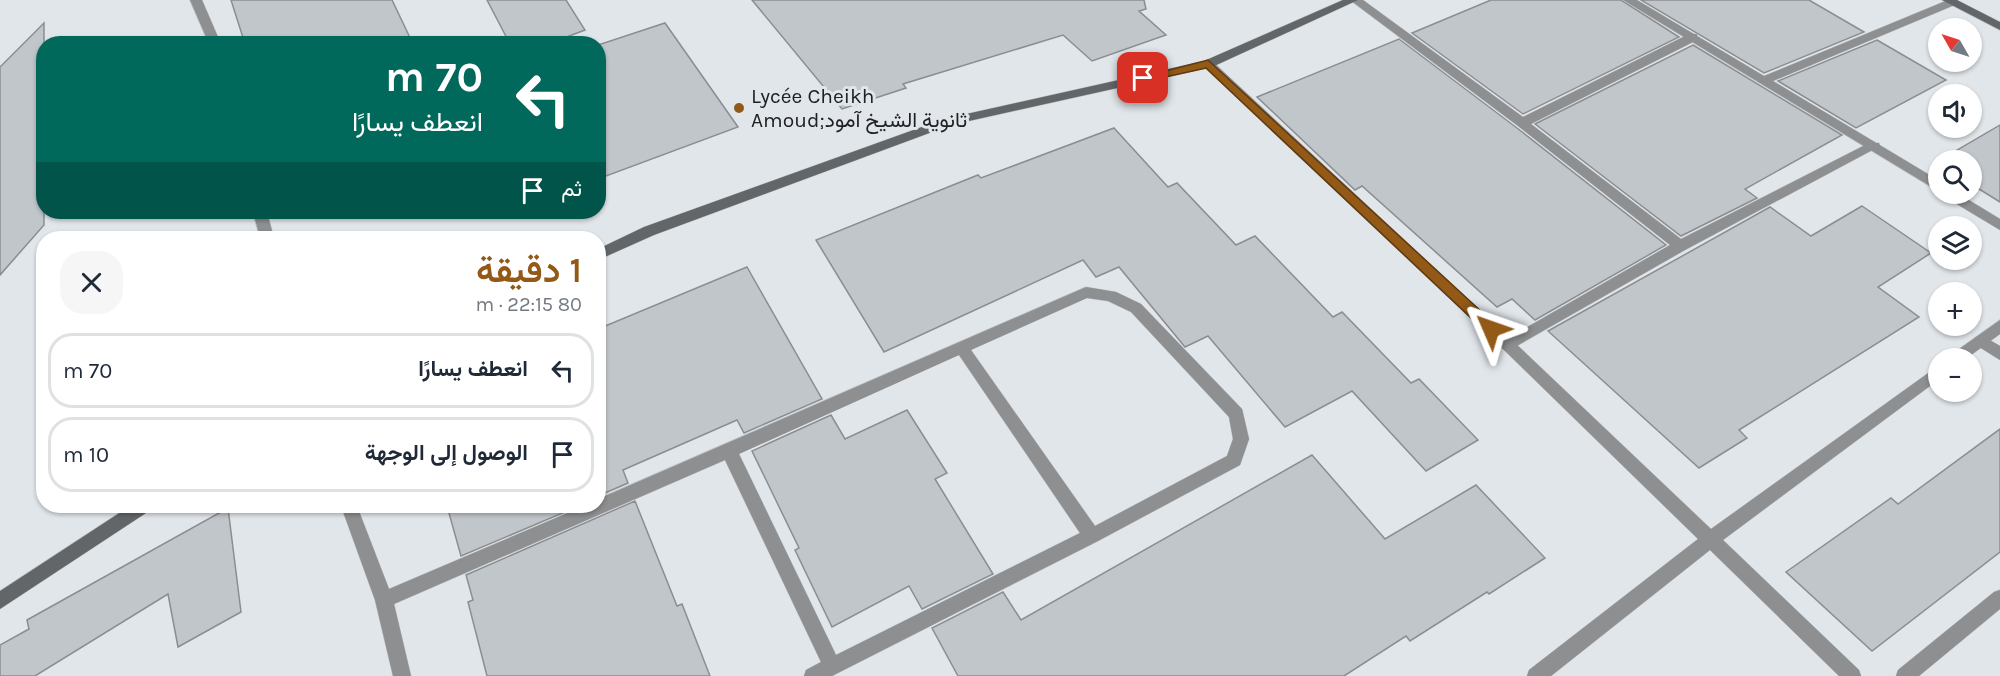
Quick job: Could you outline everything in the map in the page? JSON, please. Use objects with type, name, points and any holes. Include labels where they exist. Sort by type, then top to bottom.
[{"type":"street","points":[[196,0],[212,36]]},
{"type":"street","points":[[606,251],[649,231],[948,122],[1208,64],[1354,0],[1522,123],[1680,246]]},
{"type":"street","points":[[1629,0],[1766,80],[1928,180]]},
{"type":"street","points":[[1766,80],[1951,1],[2000,27]]},
{"type":"street","points":[[1522,123],[1693,37]]},
{"type":"street","points":[[1208,64],[1508,345],[1852,676]]},
{"type":"street","points":[[1508,345],[1680,246],[1874,146]]},
{"type":"street","points":[[1966,204],[2000,225]]},
{"type":"street","points":[[606,503],[1086,292],[1112,296],[1136,308],[1236,414],[1241,439],[1234,460],[1092,536],[813,676]]},
{"type":"street","points":[[1971,348],[2000,326]]},
{"type":"street","points":[[1981,341],[2000,354]]},
{"type":"street","points":[[962,348],[1092,536]]},
{"type":"street","points":[[1536,676],[1710,540],[1928,379]]},
{"type":"street","points":[[729,450],[832,666]]},
{"type":"street","points":[[0,600],[132,513]]},
{"type":"street","points":[[352,513],[384,600],[402,676]]},
{"type":"street","points":[[384,600],[584,513]]},
{"type":"street","points":[[1905,676],[2000,598]]},
{"type":"building","points":[[231,0],[392,0],[409,36],[242,36]]},
{"type":"building","points":[[487,0],[566,0],[585,30],[569,36],[506,36]]},
{"type":"building","points":[[752,0],[1144,0],[1146,9],[1139,11],[1166,35],[1092,61],[1063,35],[903,84],[906,88],[842,109]]},
{"type":"building","points":[[1491,0],[1621,0],[1679,37],[1523,114],[1412,33]]},
{"type":"building","points":[[1641,0],[1809,0],[1864,32],[1764,73]]},
{"type":"building","points":[[44,23],[44,36],[36,36],[36,219],[44,219],[44,225],[36,231],[36,234],[0,275],[0,67]]},
{"type":"building","points":[[665,23],[738,127],[606,176],[606,42]]},
{"type":"building","points":[[1399,39],[1666,245],[1535,320],[1512,299],[1497,307],[1362,186],[1355,190],[1257,97]]},
{"type":"building","points":[[1877,40],[1928,70],[1928,72],[1946,80],[1938,84],[1928,84],[1928,90],[1856,128],[1778,81]]},
{"type":"building","points":[[1693,45],[1842,135],[1745,189],[1757,198],[1681,236],[1535,124]]},
{"type":"building","points":[[2000,125],[2000,202],[1982,191],[1982,150],[1957,150],[1978,138],[1982,138],[1982,136]]},
{"type":"building","points":[[1114,128],[1168,187],[1177,183],[1236,245],[1255,236],[1333,317],[1342,312],[1411,383],[1419,379],[1478,440],[1426,471],[1352,391],[1285,427],[1208,336],[1185,347],[1119,267],[1096,277],[1083,260],[884,352],[816,240],[978,175],[981,178]]},
{"type":"building","points":[[1862,206],[1928,251],[1928,255],[1878,287],[1919,317],[1739,430],[1747,438],[1699,468],[1548,331],[1770,207],[1811,236]]},
{"type":"building","points":[[747,267],[822,399],[744,433],[737,420],[623,470],[628,483],[606,493],[606,326]]},
{"type":"building","points":[[907,410],[947,473],[935,479],[993,574],[922,609],[909,586],[832,627],[795,550],[799,548],[752,451],[831,415],[845,439]]},
{"type":"building","points":[[2000,429],[2000,552],[1872,651],[1786,572],[1891,498],[1898,504]]},
{"type":"building","points":[[1312,455],[1385,539],[1476,485],[1545,558],[1410,641],[1406,636],[1344,676],[958,676],[932,628],[1003,592],[1021,620]]},
{"type":"building","points":[[635,501],[677,606],[682,604],[710,676],[487,676],[468,602],[473,600],[466,575]]},
{"type":"building","points":[[219,513],[229,513],[241,612],[178,647],[168,594],[35,676],[0,676],[0,645],[29,629],[27,620]]},
{"type":"building","points":[[449,513],[562,513],[461,556]]},
{"type":"place","name":"Lycée Cheikh Amoud;ثانوية الشيخ آمود","points":[[739,108]]},
{"type":"route","points":[[1143,78],[1208,64],[1491,329]]}]
